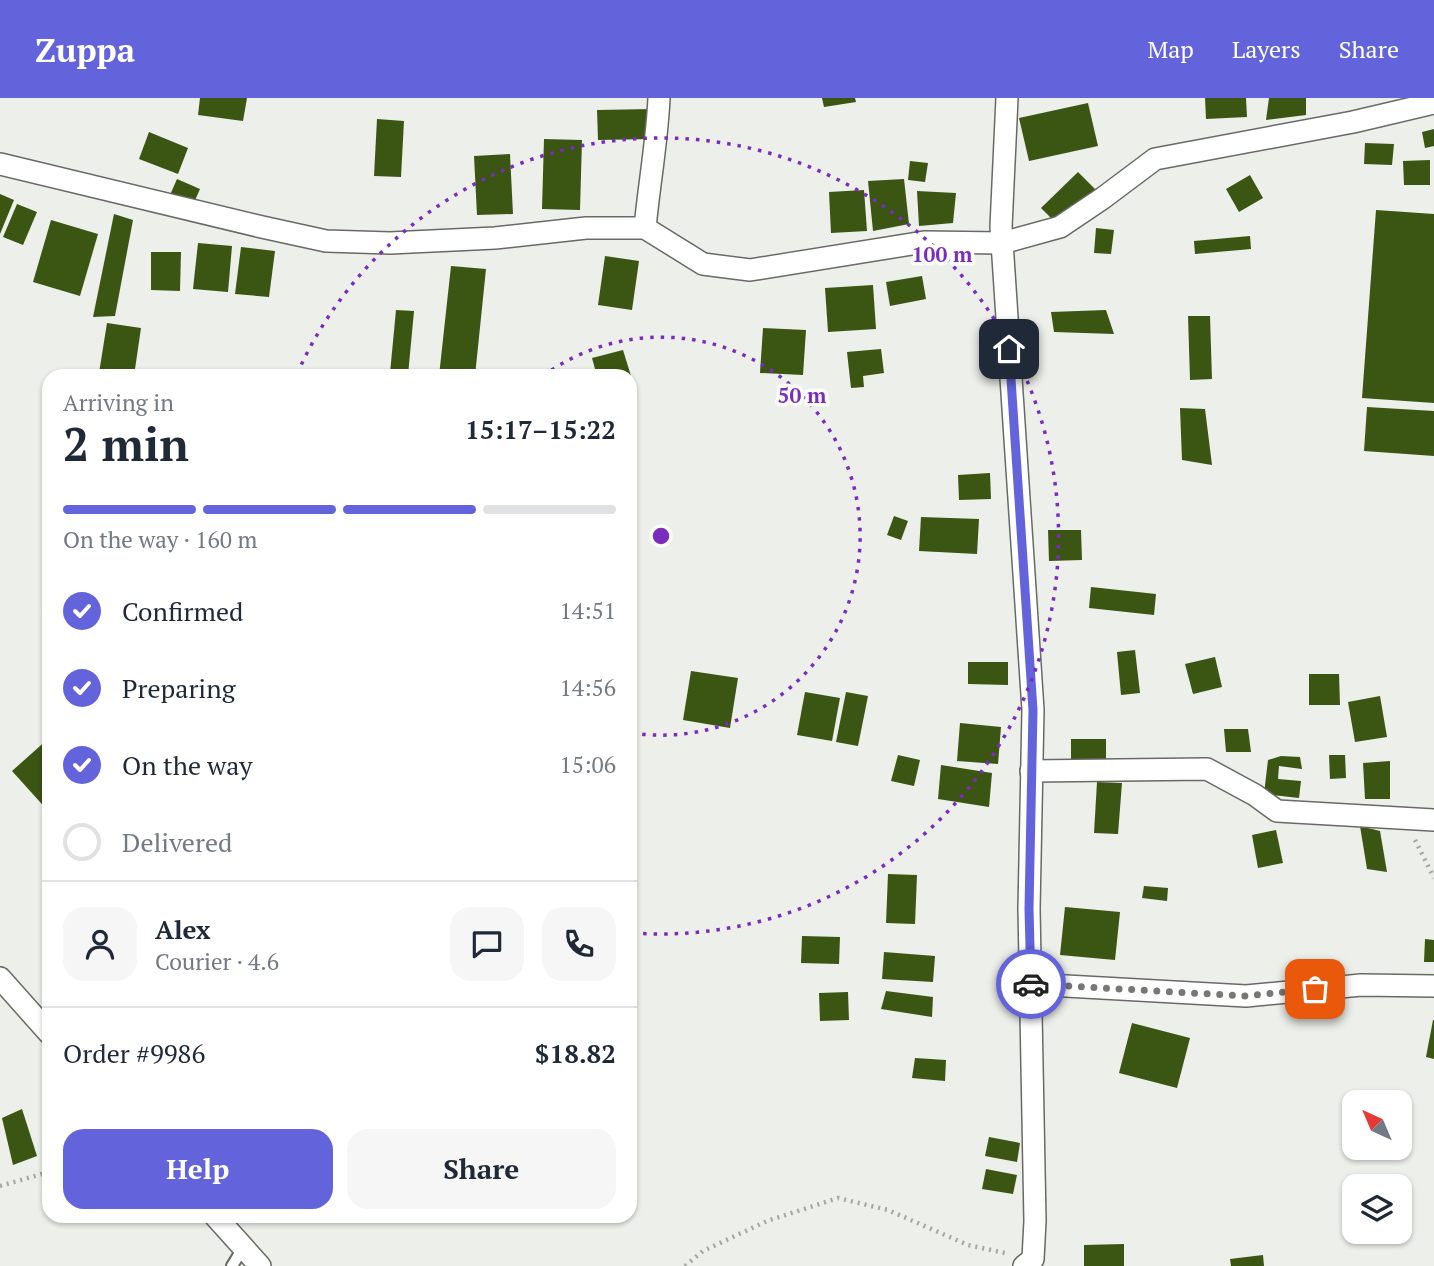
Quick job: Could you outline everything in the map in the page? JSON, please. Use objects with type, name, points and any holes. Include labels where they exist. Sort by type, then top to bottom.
[{"type":"street","points":[[645,228],[652,160],[658,132],[659,98]]},
{"type":"street","points":[[1007,98],[1002,243],[1033,710],[1030,984],[1035,1221],[1032,1264]]},
{"type":"street","points":[[0,164],[326,241],[390,243],[495,238],[586,228],[645,228],[703,264],[750,270],[924,243],[1002,243],[1060,227],[1155,159],[1353,122],[1434,103]]},
{"type":"street","points":[[1031,771],[1207,769],[1255,795],[1277,811],[1434,820]]},
{"type":"street","points":[[0,978],[42,1025]]},
{"type":"street","points":[[1030,984],[1246,996],[1362,985],[1434,986]]},
{"type":"street","points":[[219,1223],[238,1257],[260,1266]]},
{"type":"path","points":[[1403,818],[1434,877]]},
{"type":"path","points":[[0,1186],[42,1174]]},
{"type":"path","points":[[685,1266],[703,1251],[767,1221],[838,1198],[888,1210],[968,1245],[1032,1264]]},
{"type":"building","points":[[200,98],[247,98],[243,121],[198,115]]},
{"type":"building","points":[[822,98],[855,98],[856,102],[824,107]]},
{"type":"building","points":[[1205,98],[1246,98],[1247,117],[1206,119]]},
{"type":"building","points":[[1269,98],[1306,98],[1306,115],[1266,120]]},
{"type":"building","points":[[1088,103],[1098,146],[1029,161],[1019,118]]},
{"type":"building","points":[[652,109],[652,139],[598,140],[597,110]]},
{"type":"building","points":[[377,119],[404,121],[401,177],[374,176]]},
{"type":"building","points":[[1434,129],[1434,146],[1425,148],[1422,132]]},
{"type":"building","points":[[149,132],[188,148],[178,174],[139,159]]},
{"type":"building","points":[[544,139],[582,140],[580,210],[542,209]]},
{"type":"building","points":[[1365,143],[1394,144],[1392,165],[1364,164]]},
{"type":"building","points":[[510,154],[513,214],[477,215],[474,156]]},
{"type":"building","points":[[1430,160],[1430,185],[1404,185],[1403,161]]},
{"type":"building","points":[[910,161],[928,163],[925,182],[908,180]]},
{"type":"building","points":[[1078,172],[1097,191],[1060,227],[1041,208]]},
{"type":"building","points":[[1250,175],[1263,198],[1239,212],[1226,189]]},
{"type":"building","points":[[177,179],[200,189],[193,205],[170,195]]},
{"type":"building","points":[[904,179],[909,224],[873,231],[868,181]]},
{"type":"building","points":[[864,190],[867,231],[831,233],[829,192]]},
{"type":"building","points":[[917,191],[956,193],[953,223],[919,226]]},
{"type":"building","points":[[0,194],[14,200],[0,234]]},
{"type":"building","points":[[17,204],[37,212],[23,245],[3,237]]},
{"type":"building","points":[[1376,210],[1434,214],[1434,403],[1362,398]]},
{"type":"building","points":[[114,214],[133,220],[115,316],[93,317]]},
{"type":"building","points":[[51,220],[98,234],[80,296],[33,282]]},
{"type":"building","points":[[1096,228],[1114,230],[1111,254],[1094,253]]},
{"type":"building","points":[[1250,236],[1251,249],[1195,254],[1194,241]]},
{"type":"building","points":[[198,243],[232,246],[228,292],[193,289]]},
{"type":"building","points":[[241,247],[275,251],[269,297],[235,294]]},
{"type":"building","points":[[151,252],[181,252],[180,291],[151,290]]},
{"type":"building","points":[[605,256],[639,261],[632,310],[598,305]]},
{"type":"building","points":[[451,266],[486,269],[476,369],[440,369]]},
{"type":"building","points":[[922,276],[926,299],[890,306],[886,282]]},
{"type":"building","points":[[873,285],[876,329],[828,332],[825,288]]},
{"type":"building","points":[[396,310],[414,311],[409,369],[390,369]]},
{"type":"building","points":[[1106,310],[1114,334],[1054,332],[1051,312]]},
{"type":"building","points":[[1188,316],[1210,316],[1212,379],[1190,380]]},
{"type":"building","points":[[107,323],[141,328],[135,369],[100,369]]},
{"type":"building","points":[[763,328],[806,330],[803,375],[760,373]]},
{"type":"building","points":[[881,349],[884,373],[863,376],[864,387],[851,388],[847,352]]},
{"type":"building","points":[[623,350],[629,369],[595,369],[592,358]]},
{"type":"building","points":[[1367,407],[1434,411],[1434,456],[1364,451]]},
{"type":"building","points":[[1180,408],[1205,409],[1212,465],[1182,460]]},
{"type":"building","points":[[990,473],[991,499],[959,500],[958,475]]},
{"type":"building","points":[[894,516],[908,521],[901,540],[887,535]]},
{"type":"building","points":[[921,517],[979,519],[977,554],[919,551]]},
{"type":"building","points":[[1048,530],[1081,530],[1082,560],[1049,561]]},
{"type":"building","points":[[1091,587],[1156,594],[1154,615],[1089,608]]},
{"type":"building","points":[[1135,650],[1140,693],[1121,695],[1117,652]]},
{"type":"building","points":[[1215,657],[1222,687],[1193,694],[1185,664]]},
{"type":"building","points":[[968,662],[1008,662],[1008,685],[968,684]]},
{"type":"building","points":[[691,671],[738,678],[730,728],[683,720]]},
{"type":"building","points":[[1309,674],[1339,674],[1340,705],[1309,705]]},
{"type":"building","points":[[805,692],[840,698],[832,741],[797,735]]},
{"type":"building","points":[[846,692],[868,696],[858,746],[836,742]]},
{"type":"building","points":[[1380,696],[1387,737],[1355,742],[1348,702]]},
{"type":"building","points":[[960,723],[1001,727],[998,764],[957,761]]},
{"type":"building","points":[[1224,729],[1248,729],[1251,752],[1226,752]]},
{"type":"building","points":[[1071,739],[1106,739],[1106,764],[1071,764]]},
{"type":"building","points":[[42,744],[42,804],[12,771]]},
{"type":"building","points":[[898,755],[920,760],[914,786],[891,781]]},
{"type":"building","points":[[1329,755],[1345,755],[1346,778],[1330,779]]},
{"type":"building","points":[[1281,756],[1300,757],[1302,769],[1279,766],[1278,779],[1301,781],[1299,798],[1264,794],[1268,760]]},
{"type":"building","points":[[1390,761],[1390,799],[1365,799],[1363,763]]},
{"type":"building","points":[[941,765],[992,773],[989,807],[938,799]]},
{"type":"building","points":[[1097,782],[1122,783],[1118,834],[1094,833]]},
{"type":"building","points":[[1360,826],[1380,831],[1387,872],[1367,869]]},
{"type":"building","points":[[1276,830],[1283,863],[1258,868],[1252,835]]},
{"type":"building","points":[[888,874],[917,875],[915,924],[886,923]]},
{"type":"building","points":[[1144,886],[1168,888],[1167,901],[1142,898]]},
{"type":"building","points":[[1065,907],[1120,912],[1115,960],[1060,955]]},
{"type":"building","points":[[802,936],[840,937],[839,964],[801,963]]},
{"type":"building","points":[[1425,939],[1434,940],[1434,962],[1424,962]]},
{"type":"building","points":[[884,952],[935,956],[933,982],[882,979]]},
{"type":"building","points":[[886,991],[933,997],[932,1017],[881,1009]]},
{"type":"building","points":[[848,992],[849,1020],[820,1021],[819,993]]},
{"type":"building","points":[[1434,1020],[1434,1059],[1426,1057]]},
{"type":"building","points":[[1132,1023],[1190,1038],[1177,1088],[1119,1073]]},
{"type":"building","points":[[915,1058],[946,1060],[945,1081],[912,1078]]},
{"type":"building","points":[[22,1109],[37,1156],[13,1165],[2,1118]]},
{"type":"building","points":[[989,1137],[1020,1143],[1017,1162],[985,1156]]},
{"type":"building","points":[[986,1169],[1017,1175],[1013,1194],[982,1189]]},
{"type":"building","points":[[1124,1244],[1124,1266],[1084,1266],[1084,1245]]},
{"type":"building","points":[[1263,1255],[1264,1266],[1231,1266],[1230,1259]]},
{"type":"way so far","points":[[1031,984],[1246,996],[1315,989]]},
{"type":"route","points":[[1009,349],[1033,710],[1029,909],[1031,984]]}]
